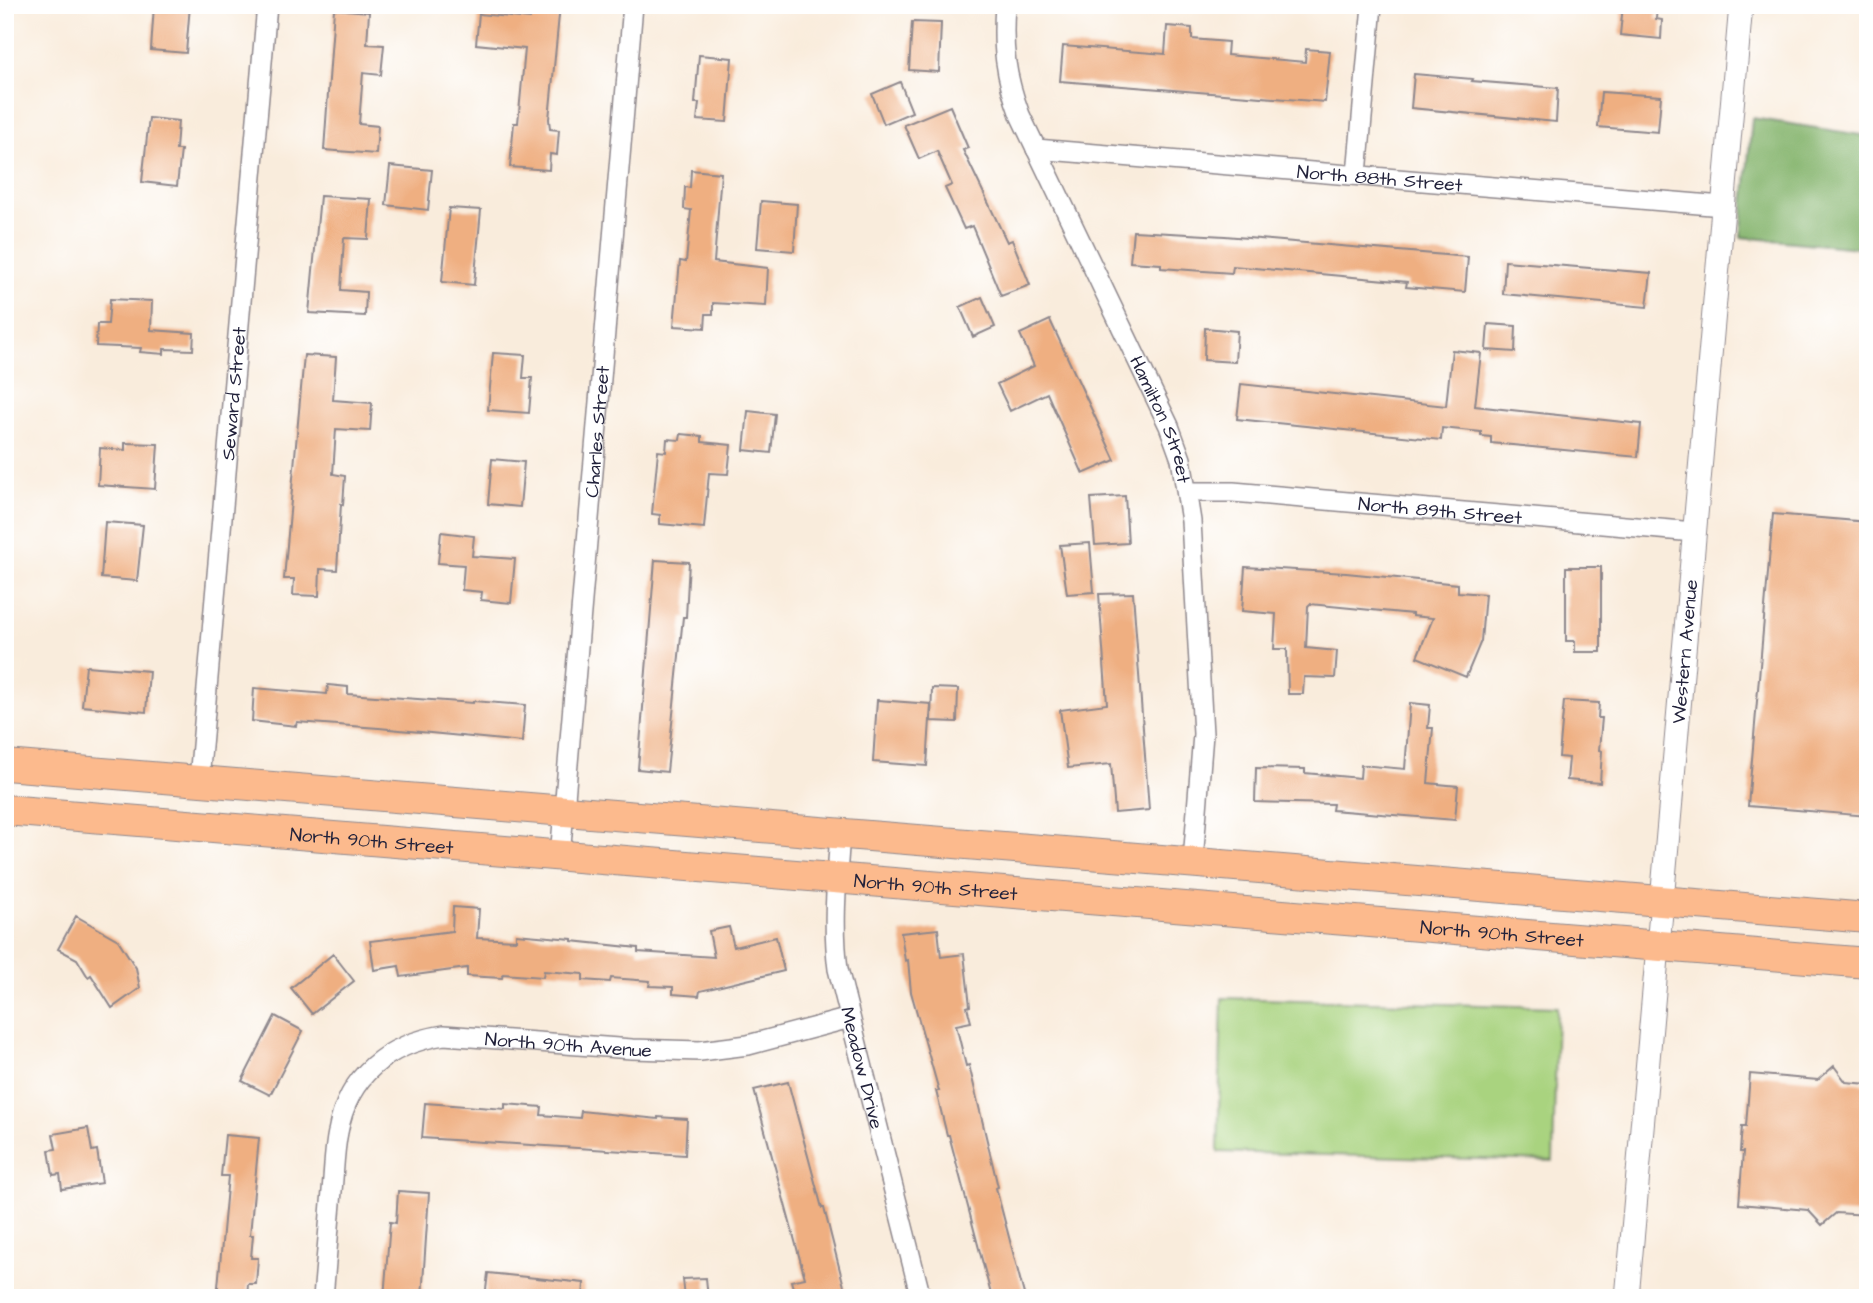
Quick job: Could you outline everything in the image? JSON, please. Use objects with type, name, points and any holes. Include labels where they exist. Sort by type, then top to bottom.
[{"type":"main road","points":[[5,765],[1868,918]]},
{"type":"main road","name":"North 90th Street","points":[[5,810],[1868,963]]},
{"type":"street","name":"Seward Street","points":[[199,780],[267,5]]},
{"type":"street","name":"Charles Street","points":[[560,857],[633,5]]},
{"type":"street","name":"Hamilton Street","points":[[1005,5],[1004,63],[1020,115],[1169,426],[1181,459],[1191,521],[1203,734],[1193,862]]},
{"type":"street","points":[[1357,174],[1372,5]]},
{"type":"street","name":"Western Avenue","points":[[1627,1298],[1741,5]]},
{"type":"street","name":"North 88th Street","points":[[1036,149],[1723,206]]},
{"type":"street","name":"North 89th Street","points":[[1187,492],[1247,493],[1694,532]]},
{"type":"street","name":"Meadow Drive","points":[[841,833],[834,938],[838,968],[922,1298]]},
{"type":"street","name":"North 90th Avenue","points":[[323,1298],[337,1137],[346,1102],[357,1083],[379,1060],[401,1046],[422,1038],[444,1035],[632,1049],[700,1051],[747,1045],[850,1018]]},
{"type":"green space","points":[[1752,118],[1868,136],[1868,249],[1741,237]]},
{"type":"green space","points":[[1222,998],[1557,1007],[1553,1161],[1218,1152]]},
{"type":"building","points":[[154,5],[190,5],[186,53],[151,50]]},
{"type":"building","points":[[531,5],[560,5],[549,119],[550,129],[559,130],[557,155],[550,154],[549,170],[510,167],[514,123],[518,123],[525,49],[476,44],[479,14],[530,19]]},
{"type":"building","points":[[1623,5],[1657,5],[1656,19],[1662,20],[1661,39],[1620,35]]},
{"type":"building","points":[[334,9],[369,12],[367,44],[384,45],[381,75],[363,73],[359,124],[378,126],[376,154],[324,150]]},
{"type":"building","points":[[912,22],[941,23],[939,72],[909,70]]},
{"type":"building","points":[[1167,26],[1192,28],[1192,39],[1228,42],[1227,55],[1305,62],[1306,49],[1330,51],[1325,102],[1060,81],[1063,46],[1165,54]]},
{"type":"building","points":[[699,55],[732,58],[727,122],[697,120],[699,103],[695,103]]},
{"type":"building","points":[[1414,74],[1558,88],[1556,122],[1411,108]]},
{"type":"building","points":[[900,82],[912,112],[884,124],[872,94]]},
{"type":"building","points":[[1601,92],[1661,96],[1658,132],[1598,127]]},
{"type":"building","points":[[950,106],[968,148],[963,150],[1007,242],[1012,240],[1030,285],[1001,296],[972,226],[964,229],[945,188],[952,185],[937,151],[919,159],[904,125]]},
{"type":"building","points":[[149,118],[178,121],[176,150],[181,150],[177,186],[142,182]]},
{"type":"building","points":[[390,166],[432,170],[428,210],[386,205]]},
{"type":"building","points":[[691,170],[721,173],[714,262],[768,268],[766,306],[713,303],[713,314],[706,314],[705,328],[674,326],[680,261],[686,262],[691,210],[684,209],[685,187],[690,188]]},
{"type":"building","points":[[320,196],[371,199],[368,239],[344,238],[341,290],[366,292],[365,316],[309,313]]},
{"type":"building","points":[[761,201],[797,204],[794,251],[757,248]]},
{"type":"building","points":[[449,208],[481,210],[474,285],[442,282]]},
{"type":"building","points":[[1133,231],[1225,236],[1468,257],[1465,292],[1406,287],[1407,282],[1233,266],[1232,273],[1161,268],[1161,264],[1130,262]]},
{"type":"building","points":[[1505,261],[1651,273],[1647,307],[1503,294]]},
{"type":"building","points":[[982,297],[995,327],[973,337],[960,307]]},
{"type":"building","points":[[110,299],[152,301],[151,330],[194,333],[193,350],[164,349],[164,354],[140,352],[141,348],[96,346],[97,324],[108,324]]},
{"type":"building","points":[[1050,320],[1115,460],[1083,474],[1047,393],[1010,411],[997,384],[1034,366],[1020,334]]},
{"type":"building","points":[[1488,324],[1516,326],[1515,352],[1486,350]]},
{"type":"building","points":[[1205,328],[1237,331],[1235,362],[1204,360]]},
{"type":"building","points":[[1452,350],[1481,353],[1475,406],[1641,424],[1638,457],[1491,443],[1491,437],[1481,436],[1481,432],[1442,428],[1441,440],[1237,419],[1241,384],[1446,406]]},
{"type":"building","points":[[493,353],[525,355],[523,378],[532,378],[529,413],[488,410]]},
{"type":"building","points":[[304,355],[336,357],[333,400],[372,403],[370,431],[336,429],[333,474],[345,476],[337,570],[320,569],[319,596],[293,595],[294,579],[284,579]]},
{"type":"building","points":[[748,411],[775,414],[771,453],[744,450]]},
{"type":"building","points":[[681,434],[702,436],[702,442],[731,445],[728,474],[709,473],[704,528],[660,524],[660,515],[652,514],[658,451],[666,452],[667,439],[680,440]]},
{"type":"building","points":[[125,443],[158,444],[155,489],[98,485],[100,448],[125,450]]},
{"type":"building","points":[[492,459],[524,462],[520,507],[488,504]]},
{"type":"building","points":[[1125,496],[1128,543],[1095,545],[1091,498]]},
{"type":"building","points":[[1773,514],[1868,522],[1868,816],[1748,806]]},
{"type":"building","points":[[105,522],[143,525],[137,581],[101,578]]},
{"type":"building","points":[[441,532],[474,536],[472,556],[515,559],[511,603],[481,600],[482,592],[462,590],[464,565],[438,563]]},
{"type":"building","points":[[1090,543],[1094,592],[1067,594],[1060,545]]},
{"type":"building","points":[[655,560],[689,562],[686,617],[683,617],[667,772],[638,769]]},
{"type":"building","points":[[1245,567],[1458,584],[1458,592],[1485,594],[1481,641],[1466,677],[1417,657],[1433,618],[1310,604],[1306,648],[1337,651],[1335,678],[1304,677],[1303,694],[1288,694],[1287,649],[1274,649],[1276,614],[1242,611]]},
{"type":"building","points":[[1566,567],[1601,567],[1601,652],[1575,652],[1575,641],[1566,641]]},
{"type":"building","points":[[1133,593],[1149,810],[1115,813],[1111,764],[1068,768],[1060,710],[1107,704],[1099,594]]},
{"type":"building","points":[[86,666],[149,671],[146,712],[82,706]]},
{"type":"building","points":[[328,685],[348,687],[348,694],[525,705],[522,742],[379,728],[297,722],[296,726],[252,721],[254,688],[327,694]]},
{"type":"building","points":[[932,688],[958,689],[957,722],[931,721]]},
{"type":"building","points":[[877,700],[931,704],[927,766],[873,762]]},
{"type":"building","points":[[1564,701],[1599,703],[1598,718],[1602,718],[1600,783],[1567,780],[1569,758],[1559,757]]},
{"type":"building","points":[[1410,703],[1430,705],[1428,728],[1433,728],[1428,783],[1458,786],[1455,820],[1332,810],[1333,804],[1255,802],[1256,768],[1305,769],[1305,773],[1360,778],[1361,765],[1405,769]]},
{"type":"building","points":[[453,907],[479,909],[477,938],[516,940],[516,934],[638,948],[638,952],[714,957],[709,931],[729,927],[734,947],[776,937],[784,971],[700,991],[699,996],[673,994],[673,987],[649,986],[650,981],[611,978],[610,982],[583,980],[583,974],[544,971],[543,977],[503,974],[502,978],[467,976],[467,968],[401,977],[399,966],[374,970],[370,941],[452,931]]},
{"type":"building","points":[[76,916],[118,940],[136,968],[140,988],[112,1008],[77,959],[58,949]]},
{"type":"building","points":[[938,929],[941,957],[964,954],[970,1006],[967,1007],[971,1022],[956,1025],[966,1066],[969,1065],[998,1187],[996,1188],[1025,1298],[992,1298],[911,992],[908,960],[905,961],[901,933]]},
{"type":"building","points":[[333,954],[354,981],[312,1014],[291,988]]},
{"type":"building","points":[[275,1016],[303,1031],[270,1095],[242,1081]]},
{"type":"building","points":[[1834,1066],[1846,1082],[1868,1084],[1868,1215],[1836,1213],[1822,1225],[1808,1210],[1739,1204],[1742,1126],[1746,1126],[1750,1074],[1818,1080]]},
{"type":"building","points":[[788,1082],[847,1298],[796,1298],[791,1281],[805,1278],[754,1090]]},
{"type":"building","points":[[425,1103],[505,1109],[505,1104],[542,1107],[541,1115],[580,1118],[581,1111],[658,1119],[687,1119],[685,1155],[422,1138]]},
{"type":"building","points":[[88,1128],[92,1151],[97,1150],[102,1183],[62,1189],[60,1174],[53,1175],[49,1150],[56,1149],[53,1134]]},
{"type":"building","points":[[225,1135],[259,1138],[250,1235],[253,1235],[251,1258],[258,1258],[256,1284],[248,1284],[247,1298],[217,1298],[228,1176],[221,1176]]},
{"type":"building","points":[[398,1191],[429,1193],[422,1298],[384,1298],[390,1222],[396,1223]]},
{"type":"building","points":[[488,1273],[584,1283],[583,1298],[485,1298]]},
{"type":"building","points":[[706,1278],[708,1298],[685,1298],[683,1279]]}]
